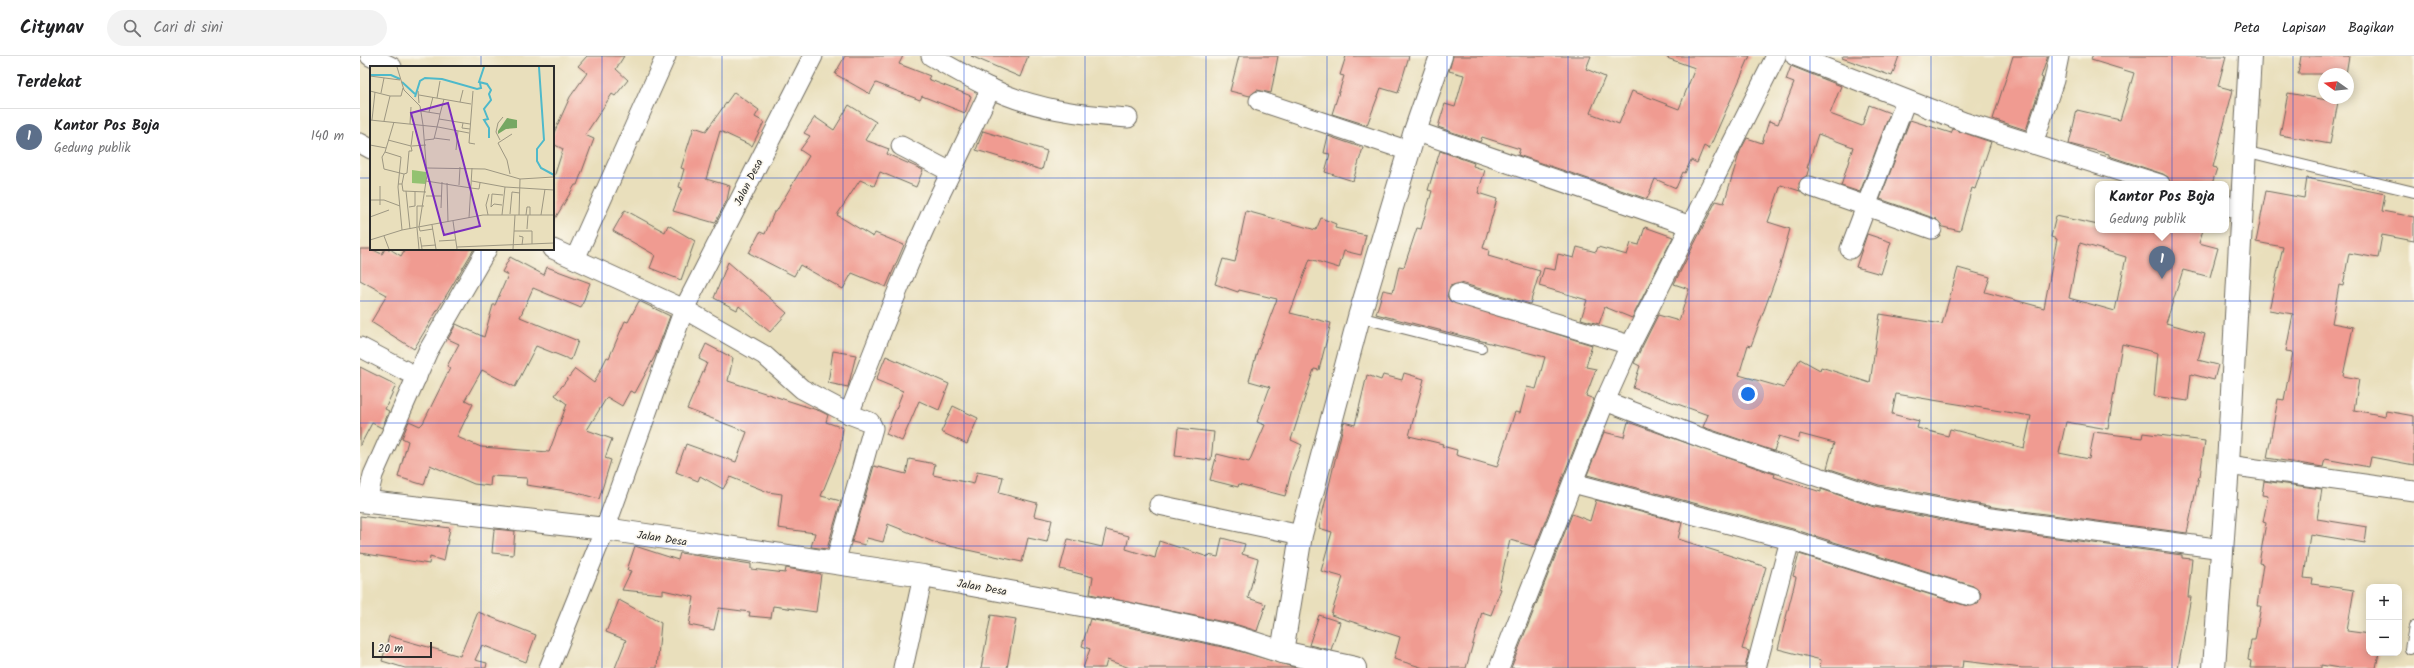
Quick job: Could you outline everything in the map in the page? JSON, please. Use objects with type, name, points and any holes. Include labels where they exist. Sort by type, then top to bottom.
[{"type":"street","points":[[370,56],[390,66]]},
{"type":"street","points":[[575,259],[666,56]]},
{"type":"street","name":"Jalan Desa","points":[[549,668],[605,529],[684,309],[813,56]]},
{"type":"street","points":[[930,56],[991,88],[1056,110],[1128,118]]},
{"type":"street","points":[[1282,652],[1301,535],[1359,317],[1412,141],[1441,56]]},
{"type":"street","points":[[1499,668],[1605,401],[1630,345],[1776,56]]},
{"type":"street","points":[[1795,56],[1964,122],[2150,181]]},
{"type":"street","points":[[2033,144],[2054,80],[2059,56]]},
{"type":"street","points":[[2214,668],[2228,465],[2233,208],[2244,152],[2250,56]]},
{"type":"street","points":[[849,414],[893,302],[935,204],[952,172],[991,88]]},
{"type":"street","points":[[1850,249],[1906,100]]},
{"type":"street","points":[[1259,101],[1412,141],[1691,226]]},
{"type":"street","points":[[360,143],[370,148]]},
{"type":"street","points":[[902,146],[952,172]]},
{"type":"street","points":[[1809,186],[1932,229]]},
{"type":"street","points":[[554,249],[684,309],[764,355],[802,389],[849,414],[870,422],[873,428],[835,563]]},
{"type":"street","name":"Jalan Desa","points":[[486,250],[428,351],[373,475],[364,501],[605,529],[922,576],[1119,612],[1235,637],[1282,652],[1355,668]]},
{"type":"street","points":[[1458,294],[1630,345]]},
{"type":"street","points":[[360,347],[417,377]]},
{"type":"street","points":[[1605,401],[1707,440],[1876,496],[1991,518],[2222,549]]},
{"type":"street","points":[[2228,465],[2414,491]]},
{"type":"street","points":[[1573,483],[1790,540],[1970,596]]},
{"type":"street","points":[[1159,505],[1301,535]]},
{"type":"street","points":[[1756,668],[1790,540]]},
{"type":"street","points":[[903,668],[922,576]]},
{"type":"lane","points":[[2244,152],[2414,192]]},
{"type":"lane","points":[[1359,317],[1481,348]]},
{"type":"lane","points":[[2410,649],[2414,627]]},
{"type":"building","points":[[587,56],[624,56],[616,69],[628,80],[615,96],[612,94],[585,135],[594,139],[577,185],[575,185],[554,220],[554,177],[563,149],[554,144],[554,133],[570,97],[587,73],[578,66]]},
{"type":"building","points":[[845,56],[903,56],[899,64],[930,76],[928,79],[971,96],[965,113],[922,96],[920,100],[876,83],[870,94],[835,74]]},
{"type":"building","points":[[971,56],[1028,56],[1020,77]]},
{"type":"building","points":[[1239,56],[1278,56],[1271,93],[1257,90],[1250,96],[1230,91]]},
{"type":"building","points":[[1346,56],[1409,56],[1398,93],[1381,88],[1367,125],[1332,114],[1344,76],[1340,75]]},
{"type":"building","points":[[1453,56],[1591,56],[1586,69],[1605,77],[1590,113],[1619,124],[1632,91],[1679,109],[1695,68],[1667,58],[1668,56],[1750,56],[1709,149],[1704,146],[1697,163],[1691,160],[1685,173],[1683,172],[1676,188],[1655,179],[1647,199],[1518,155],[1520,149],[1482,137],[1480,142],[1438,127],[1445,104],[1455,107],[1464,75],[1449,71]]},
{"type":"building","points":[[1843,56],[1899,56],[1892,76],[1842,58]]},
{"type":"building","points":[[2013,56],[2048,56],[2041,77],[2043,78],[2026,130],[1993,119]]},
{"type":"building","points":[[2092,56],[2226,56],[2218,86],[2233,90],[2213,167],[2217,168],[2213,181],[2170,181],[2168,177],[2163,174],[2109,156],[2109,154],[2069,144],[2077,110],[2120,120],[2134,73],[2091,60]]},
{"type":"building","points":[[2301,56],[2349,56],[2347,68],[2318,68],[2318,74],[2298,74]]},
{"type":"building","points":[[1791,66],[1841,86],[1830,114],[1862,126],[1869,105],[1890,113],[1860,192],[1841,186],[1853,147],[1818,134],[1807,168],[1809,168],[1807,175],[1799,183],[1800,191],[1781,185],[1768,222],[1790,229],[1778,272],[1751,346],[1748,345],[1739,375],[1784,388],[1800,359],[1820,370],[1821,367],[1870,383],[1880,314],[1942,324],[1958,268],[1990,277],[1985,292],[2044,308],[2057,239],[2051,237],[2056,216],[2095,224],[2095,233],[2202,233],[2199,243],[2218,248],[2210,277],[2183,270],[2166,323],[2205,334],[2198,360],[2218,365],[2214,380],[2191,374],[2188,401],[2154,396],[2158,353],[2122,344],[2108,429],[2066,422],[2059,453],[2089,459],[2094,432],[2142,438],[2143,433],[2205,441],[2200,476],[2187,533],[1993,507],[1879,485],[1827,468],[1834,443],[1800,434],[1798,442],[1779,436],[1774,451],[1703,427],[1708,415],[1633,388],[1640,366],[1634,363],[1658,315],[1679,321],[1689,289],[1674,284],[1716,201],[1724,203],[1740,151],[1747,138],[1762,143],[1769,121],[1778,124],[1794,83],[1786,80]],"holes":[[[2080,243],[2126,257],[2115,311],[2069,298]],[[1896,394],[2031,416],[2024,448],[1950,429],[1948,436],[1917,428],[1919,421],[1892,414]]]},
{"type":"building","points":[[734,92],[759,110],[755,117],[764,122],[752,146],[720,131],[706,179],[730,186],[727,200],[715,223],[673,211],[682,188],[679,187],[684,169],[681,168],[694,127],[706,131]]},
{"type":"building","points":[[2288,93],[2318,98],[2318,104],[2338,104],[2330,144],[2280,135]]},
{"type":"building","points":[[849,105],[876,122],[865,140],[889,149],[887,154],[923,170],[916,187],[880,172],[874,186],[860,180],[837,215],[873,237],[875,233],[904,245],[886,287],[852,273],[843,289],[800,265],[794,276],[749,253],[760,232],[765,234],[774,212],[776,212],[809,156],[800,150],[810,136],[804,133],[815,117],[834,130]]},
{"type":"building","points":[[1910,120],[1951,133],[1953,129],[1991,142],[1975,189],[1972,188],[1960,231],[1943,227],[1936,219],[1880,199]]},
{"type":"building","points":[[983,131],[1047,151],[1042,170],[976,150]]},
{"type":"building","points":[[1328,136],[1363,148],[1353,181],[1325,172],[1330,154],[1324,153]]},
{"type":"building","points":[[1440,151],[1474,163],[1473,166],[1485,170],[1478,193],[1497,199],[1483,248],[1489,250],[1488,256],[1540,271],[1530,304],[1461,283],[1450,286],[1447,296],[1450,301],[1592,345],[1586,367],[1596,369],[1586,396],[1594,399],[1535,547],[1510,540],[1499,588],[1501,589],[1491,615],[1482,612],[1466,668],[1424,668],[1394,659],[1400,637],[1331,615],[1343,577],[1321,571],[1332,532],[1319,528],[1344,422],[1355,425],[1367,375],[1381,380],[1383,375],[1402,380],[1404,373],[1424,379],[1409,436],[1443,444],[1442,446],[1457,450],[1456,455],[1497,467],[1515,412],[1520,413],[1527,387],[1536,389],[1545,357],[1376,314],[1383,290],[1393,292],[1399,266],[1404,267],[1417,228],[1421,229],[1432,191],[1428,190]]},
{"type":"building","points":[[2307,178],[2385,194],[2382,211],[2414,217],[2414,241],[2382,235],[2378,258],[2349,253],[2343,286],[2339,285],[2332,323],[2353,327],[2343,376],[2359,379],[2354,410],[2385,416],[2386,411],[2414,416],[2414,465],[2371,457],[2369,467],[2325,459],[2323,467],[2267,458],[2278,399],[2284,400],[2293,352],[2286,351],[2293,314],[2269,310],[2283,247],[2256,242],[2266,191],[2304,198]]},
{"type":"building","points":[[625,210],[665,232],[668,225],[695,241],[681,280],[650,268],[655,255],[613,231]]},
{"type":"building","points":[[1246,211],[1316,230],[1321,218],[1336,224],[1335,228],[1366,235],[1361,255],[1344,251],[1339,268],[1310,259],[1290,313],[1331,323],[1319,370],[1314,369],[1291,440],[1302,445],[1292,469],[1285,496],[1239,484],[1238,487],[1210,480],[1217,454],[1249,462],[1265,425],[1257,422],[1270,387],[1249,381],[1257,352],[1277,299],[1239,290],[1238,292],[1215,284],[1223,259],[1235,262]]},
{"type":"building","points":[[1645,227],[1673,237],[1632,318],[1605,307],[1599,324],[1581,319],[1587,300],[1539,286],[1544,268],[1555,270],[1558,254],[1574,258],[1577,247],[1596,252],[1598,247],[1627,255],[1631,243],[1639,245]]},
{"type":"building","points":[[1867,234],[1891,242],[1881,274],[1856,267]]},
{"type":"building","points":[[360,249],[370,249],[382,254],[384,250],[392,250],[401,256],[404,250],[473,250],[414,349],[371,322],[387,295],[360,280]]},
{"type":"building","points":[[510,257],[544,275],[547,267],[590,283],[581,308],[533,288],[520,317],[578,341],[571,360],[536,346],[515,387],[482,370],[465,400],[473,404],[457,437],[481,447],[549,452],[567,404],[555,395],[575,369],[594,383],[607,357],[609,358],[625,321],[628,322],[639,301],[670,316],[655,356],[635,393],[630,391],[622,406],[607,397],[587,430],[612,439],[605,458],[611,460],[599,499],[574,492],[526,485],[527,478],[491,476],[490,486],[474,484],[430,465],[424,485],[398,477],[408,441],[402,438],[409,421],[420,426],[423,423],[450,368],[447,366],[459,344],[448,339],[456,324],[484,337],[493,305],[495,305],[508,275],[502,272]]},
{"type":"building","points":[[728,262],[787,313],[770,332],[739,306],[737,310],[714,298]]},
{"type":"building","points":[[706,344],[733,358],[728,381],[820,411],[828,415],[826,422],[843,428],[840,449],[821,496],[841,501],[827,549],[811,547],[815,533],[778,528],[782,494],[768,492],[730,477],[723,489],[700,476],[698,481],[676,472],[686,444],[736,462],[747,432],[687,409],[707,363],[699,359]]},
{"type":"building","points":[[833,351],[856,355],[848,387],[828,383]]},
{"type":"building","points":[[886,356],[949,384],[939,410],[919,401],[902,441],[886,434],[903,391],[876,380]]},
{"type":"building","points":[[360,367],[396,385],[385,409],[389,411],[382,428],[372,423],[360,446]]},
{"type":"building","points":[[953,406],[978,418],[967,444],[941,432]]},
{"type":"building","points":[[1628,422],[1775,474],[1774,477],[1821,492],[1821,489],[1874,507],[1990,529],[2182,555],[2182,558],[2192,559],[2188,597],[2191,597],[2178,668],[2022,668],[1963,661],[1962,668],[1820,668],[1821,660],[1778,649],[1796,577],[1793,576],[1799,554],[1967,606],[1978,604],[1981,593],[1973,586],[1793,529],[1587,475],[1604,432],[1624,437]]},
{"type":"building","points":[[1178,428],[1214,432],[1211,460],[1175,456]]},
{"type":"building","points":[[909,459],[935,464],[933,475],[974,484],[977,472],[1003,477],[999,493],[1037,503],[1034,516],[1052,520],[1047,542],[1028,538],[1022,562],[936,543],[888,524],[883,542],[867,538],[865,545],[852,542],[874,466],[906,474]]},
{"type":"building","points":[[2264,481],[2322,489],[2317,519],[2367,527],[2365,543],[2310,534],[2304,578],[2313,579],[2312,584],[2354,590],[2347,631],[2366,634],[2366,656],[2378,656],[2376,668],[2339,668],[2321,665],[2321,668],[2250,668],[2251,661],[2248,660],[2251,640],[2255,640],[2261,606],[2257,606],[2263,564],[2259,563],[2266,523],[2263,522],[2268,496],[2262,495]]},
{"type":"building","points":[[1596,500],[1682,523],[1678,539],[1766,567],[1742,649],[1749,651],[1745,668],[1511,668],[1572,514],[1590,521]]},
{"type":"building","points":[[360,516],[450,528],[444,561],[430,557],[429,564],[360,553]]},
{"type":"building","points":[[494,529],[515,531],[513,555],[492,553]]},
{"type":"building","points":[[1106,530],[1129,536],[1126,549],[1155,558],[1159,541],[1208,557],[1208,555],[1218,557],[1222,538],[1245,544],[1242,554],[1258,559],[1248,598],[1266,604],[1257,631],[1238,625],[1090,594],[1093,577],[1060,569],[1068,539],[1102,547]]},
{"type":"building","points":[[635,546],[678,560],[680,553],[751,564],[751,569],[785,573],[786,568],[821,574],[816,612],[773,606],[771,618],[749,616],[750,612],[719,608],[714,630],[689,625],[694,597],[663,590],[663,594],[622,590],[631,571],[627,570]]},
{"type":"building","points":[[619,600],[661,623],[657,668],[615,668],[626,640],[606,632]]},
{"type":"building","points":[[478,612],[536,635],[526,662],[482,645],[475,660],[487,663],[486,668],[405,668],[382,661],[389,636],[460,656]]},
{"type":"building","points":[[991,615],[1016,619],[1007,668],[981,668]]},
{"type":"building","points":[[1319,615],[1340,622],[1331,650],[1309,645]]},
{"type":"building","points":[[1090,619],[1232,649],[1297,668],[1130,668],[1107,660],[1105,668],[1083,668],[1090,649],[1082,646]]},
{"type":"place","name":"Kantor Pos Boja","points":[[2162,279]]}]
